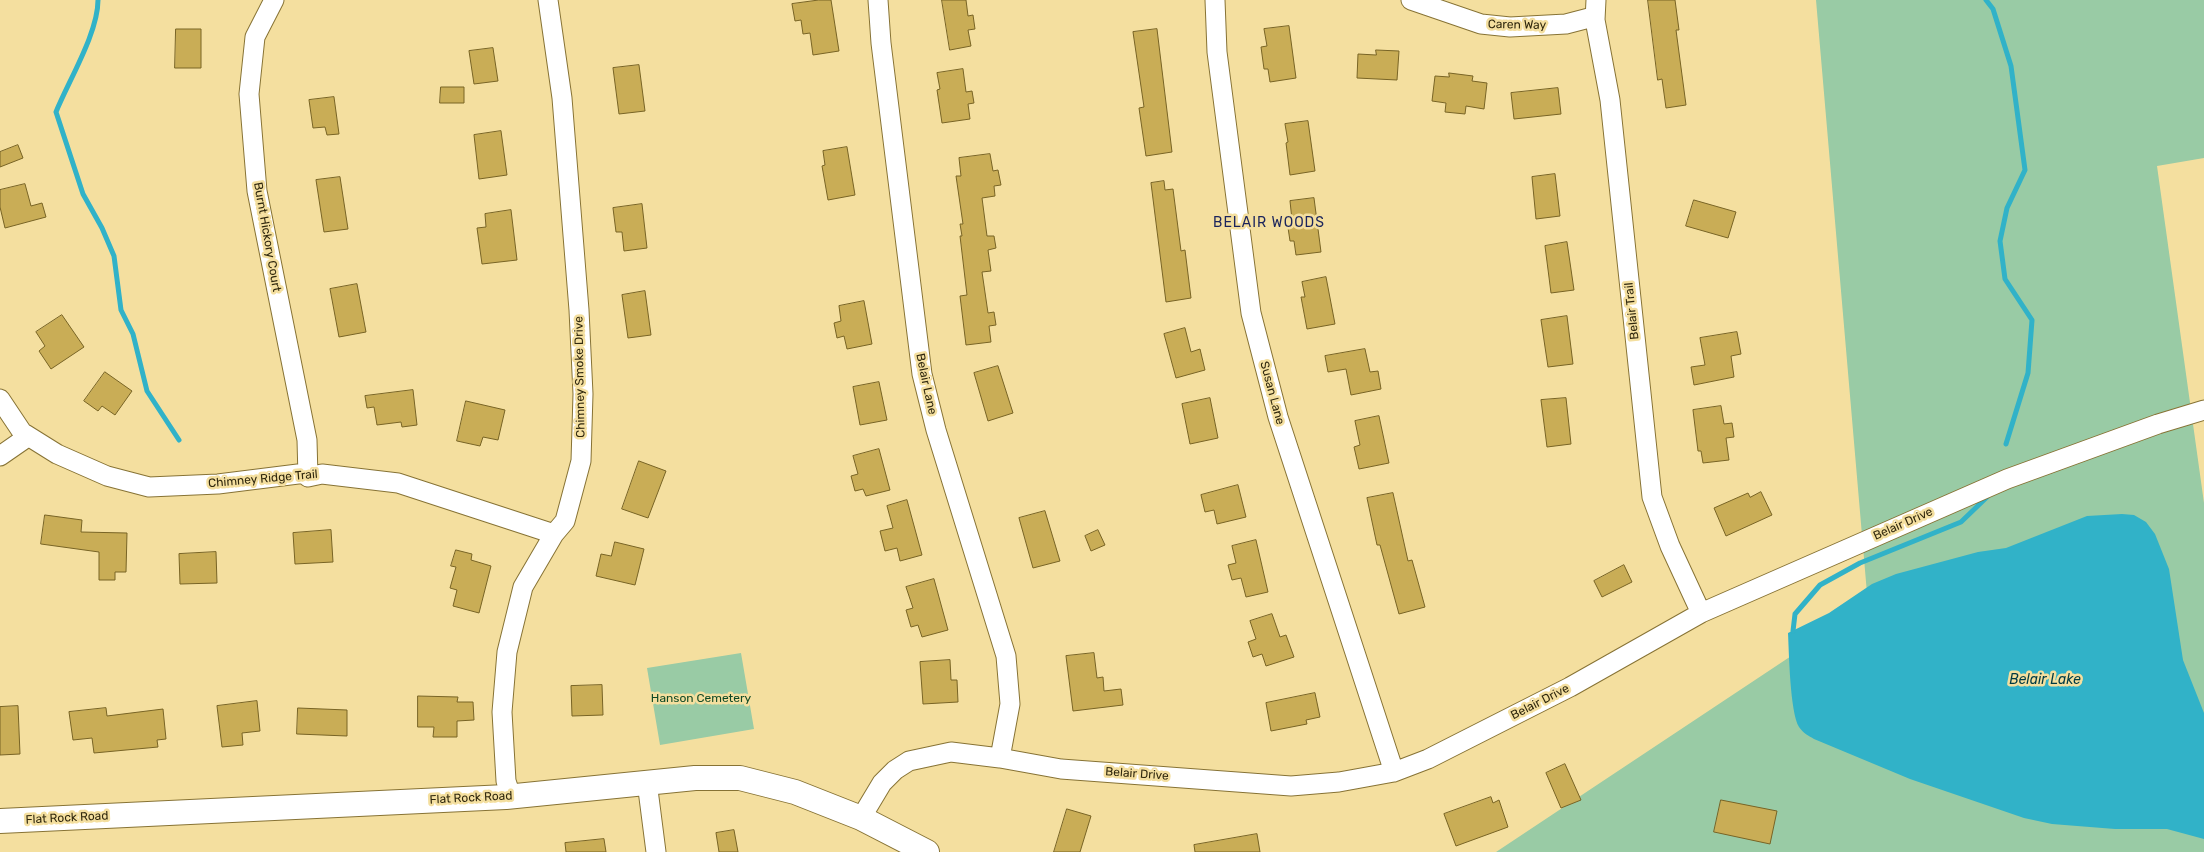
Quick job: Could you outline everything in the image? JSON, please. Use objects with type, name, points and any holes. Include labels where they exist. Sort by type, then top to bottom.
[{"type":"street","name":"Burnt Hickory Court","points":[[274,0],[255,37],[249,94],[257,191],[307,440],[308,477]]},
{"type":"street","name":"Chimney Smoke Drive","points":[[506,797],[510,793],[506,781],[502,712],[507,652],[524,587],[554,534],[566,521],[581,461],[583,394],[579,310],[562,98],[548,0]]},
{"type":"street","name":"Belair Lane","points":[[878,0],[885,81],[922,374],[936,430],[1006,656],[1010,704],[1000,758]]},
{"type":"street","name":"Susan Lane","points":[[1215,0],[1217,52],[1251,313],[1278,417],[1394,772]]},
{"type":"street","name":"Caren Way","points":[[1411,0],[1481,24],[1510,27],[1566,24],[1589,18],[1595,20]]},
{"type":"street","name":"Belair Trail","points":[[1596,0],[1595,20],[1610,100],[1652,497],[1670,546],[1701,613]]},
{"type":"street","points":[[0,399],[26,438],[0,456]]},
{"type":"street","name":"Belair Drive","points":[[861,818],[882,782],[895,770],[909,761],[951,752],[1000,758],[1061,769],[1291,786],[1339,782],[1394,772],[1428,759],[1570,687],[1701,613],[2006,478],[2158,424],[2204,410]]},
{"type":"street","name":"Chimney Ridge Trail","points":[[26,438],[26,434],[57,454],[107,476],[149,486],[218,484],[306,473],[308,477],[322,474],[398,483],[554,534]]},
{"type":"street","name":"Flat Rock Road","points":[[0,821],[506,797],[695,778],[740,778],[795,792],[861,818],[927,852]]},
{"type":"street","points":[[647,782],[656,852]]},
{"type":"green space","points":[[1816,0],[2204,0],[2204,158],[2157,166],[2204,503],[2204,852],[1496,852],[1868,605]]},
{"type":"green space","name":"Hanson Cemetery","points":[[741,653],[754,729],[660,745],[647,668]]},
{"type":"water","name":"Belair Lake","points":[[2134,515],[2146,522],[2155,534],[2169,569],[2183,660],[2204,713],[2204,839],[2167,829],[2115,829],[2052,824],[2024,818],[1910,779],[1814,739],[1804,733],[1799,727],[1792,696],[1788,633],[1829,613],[1872,584],[1896,574],[1978,552],[2006,548],[2087,516]]},
{"type":"building","points":[[831,0],[839,51],[813,55],[810,33],[803,34],[801,20],[795,21],[792,4]]},
{"type":"building","points":[[942,0],[966,0],[968,16],[973,15],[975,29],[968,30],[971,46],[950,50]]},
{"type":"building","points":[[1648,0],[1675,0],[1679,30],[1676,30],[1686,105],[1666,108],[1662,79],[1658,80]]},
{"type":"building","points":[[1289,26],[1296,78],[1270,82],[1268,69],[1264,69],[1261,47],[1267,46],[1264,29]]},
{"type":"building","points":[[176,29],[201,29],[201,68],[175,68]]},
{"type":"building","points":[[1157,29],[1172,152],[1146,156],[1139,108],[1144,107],[1133,32]]},
{"type":"building","points":[[493,48],[498,81],[474,84],[469,51]]},
{"type":"building","points":[[1376,50],[1399,51],[1397,80],[1357,78],[1358,54],[1376,55]]},
{"type":"building","points":[[639,65],[645,111],[619,114],[613,68]]},
{"type":"building","points":[[963,69],[966,92],[972,91],[974,103],[968,104],[970,119],[942,123],[937,90],[940,89],[937,73]]},
{"type":"building","points":[[1449,73],[1473,76],[1472,81],[1487,83],[1484,109],[1466,106],[1465,114],[1445,112],[1446,103],[1432,101],[1435,76],[1449,77]]},
{"type":"building","points":[[441,87],[464,87],[464,103],[440,103]]},
{"type":"building","points":[[1558,88],[1561,114],[1514,119],[1511,93]]},
{"type":"building","points":[[334,97],[339,134],[327,135],[325,127],[313,128],[309,100]]},
{"type":"building","points":[[1308,121],[1315,171],[1290,175],[1285,124]]},
{"type":"building","points":[[501,131],[507,175],[479,179],[474,135]]},
{"type":"building","points":[[18,145],[23,158],[0,167],[0,152]]},
{"type":"building","points":[[847,147],[855,195],[828,200],[822,166],[825,165],[823,151]]},
{"type":"building","points":[[990,154],[993,171],[998,170],[1001,185],[994,186],[995,196],[982,198],[987,236],[994,236],[996,248],[988,250],[991,271],[982,272],[988,313],[994,312],[996,325],[989,326],[991,342],[966,345],[960,296],[967,295],[960,236],[962,236],[960,224],[963,224],[956,176],[961,176],[959,158]]},
{"type":"building","points":[[1555,174],[1560,216],[1536,219],[1532,177]]},
{"type":"building","points":[[340,177],[348,229],[324,232],[316,180]]},
{"type":"building","points":[[1164,181],[1165,190],[1173,189],[1181,251],[1185,250],[1191,298],[1166,302],[1151,183]]},
{"type":"building","points":[[25,184],[31,206],[42,203],[46,217],[5,228],[0,207],[0,190]]},
{"type":"building","points":[[1314,198],[1321,252],[1296,255],[1294,241],[1290,241],[1287,221],[1292,220],[1290,201]]},
{"type":"building","points":[[1694,200],[1736,212],[1728,238],[1686,226]]},
{"type":"building","points":[[642,204],[647,248],[624,251],[622,232],[616,232],[613,208]]},
{"type":"building","points":[[511,210],[517,260],[482,264],[477,228],[486,227],[485,214]]},
{"type":"building","points":[[1567,242],[1574,290],[1551,293],[1545,246]]},
{"type":"building","points":[[1326,277],[1335,324],[1307,329],[1301,297],[1305,297],[1302,282]]},
{"type":"building","points":[[357,284],[366,332],[339,337],[330,289]]},
{"type":"building","points":[[645,291],[651,335],[628,338],[622,295]]},
{"type":"building","points":[[864,301],[872,344],[847,349],[844,336],[837,338],[834,323],[841,321],[839,306]]},
{"type":"building","points":[[62,315],[84,347],[51,369],[39,351],[45,346],[36,332]]},
{"type":"building","points":[[1567,316],[1573,364],[1548,367],[1541,320]]},
{"type":"building","points":[[1185,328],[1191,352],[1200,349],[1205,370],[1176,378],[1164,334]]},
{"type":"building","points":[[1737,332],[1741,354],[1731,356],[1734,377],[1694,385],[1691,367],[1705,365],[1700,338]]},
{"type":"building","points":[[1365,349],[1370,372],[1378,371],[1381,389],[1351,395],[1346,369],[1328,372],[1325,356]]},
{"type":"building","points":[[998,366],[1013,413],[988,421],[974,373]]},
{"type":"building","points":[[105,372],[132,391],[115,415],[102,406],[98,411],[84,401]]},
{"type":"building","points":[[879,382],[887,420],[860,425],[853,387]]},
{"type":"building","points":[[413,390],[417,425],[402,427],[401,422],[377,425],[374,407],[367,408],[365,396]]},
{"type":"building","points":[[1210,398],[1218,438],[1190,444],[1182,404]]},
{"type":"building","points":[[1566,398],[1571,444],[1547,447],[1541,400]]},
{"type":"building","points":[[466,401],[505,410],[498,440],[483,437],[480,446],[457,441]]},
{"type":"building","points":[[1721,406],[1724,424],[1732,423],[1734,437],[1726,438],[1729,460],[1703,463],[1701,451],[1698,451],[1693,410]]},
{"type":"building","points":[[1379,416],[1389,463],[1359,469],[1354,447],[1360,445],[1355,421]]},
{"type":"building","points":[[879,449],[890,490],[866,496],[863,489],[855,491],[851,476],[858,474],[853,456]]},
{"type":"building","points":[[639,461],[666,471],[648,518],[622,509]]},
{"type":"building","points":[[1238,485],[1246,517],[1217,524],[1214,510],[1205,512],[1201,495]]},
{"type":"building","points":[[1761,492],[1772,515],[1726,536],[1714,508],[1748,493],[1750,497]]},
{"type":"building","points":[[1393,493],[1408,561],[1412,560],[1425,607],[1399,614],[1380,545],[1377,545],[1367,498]]},
{"type":"building","points":[[907,500],[922,555],[900,561],[897,548],[885,551],[880,531],[893,528],[887,506]]},
{"type":"building","points":[[1045,511],[1060,561],[1033,568],[1019,518]]},
{"type":"building","points":[[45,515],[82,520],[81,532],[127,533],[126,572],[115,572],[115,580],[99,580],[99,552],[41,544]]},
{"type":"building","points":[[331,530],[333,562],[295,564],[293,533]]},
{"type":"building","points":[[1098,530],[1105,545],[1091,551],[1085,536]]},
{"type":"building","points":[[1256,540],[1268,592],[1246,597],[1241,578],[1232,580],[1228,565],[1236,563],[1232,546]]},
{"type":"building","points":[[615,542],[644,549],[635,585],[596,576],[601,554],[611,556]]},
{"type":"building","points":[[456,550],[472,554],[471,560],[491,566],[479,613],[453,606],[457,590],[450,588],[456,567],[451,566]]},
{"type":"building","points":[[216,552],[217,583],[180,584],[179,554]]},
{"type":"building","points":[[1624,565],[1632,582],[1602,597],[1594,581]]},
{"type":"building","points":[[934,579],[948,630],[922,637],[918,625],[911,627],[906,610],[913,608],[906,587]]},
{"type":"building","points":[[1272,614],[1280,637],[1286,635],[1294,657],[1266,666],[1262,654],[1253,657],[1248,642],[1256,639],[1250,621]]},
{"type":"building","points":[[1094,653],[1097,678],[1103,677],[1104,691],[1121,689],[1123,705],[1073,711],[1066,656]]},
{"type":"building","points":[[950,660],[951,680],[957,680],[958,702],[923,704],[920,662]]},
{"type":"building","points":[[602,685],[603,715],[572,716],[571,686]]},
{"type":"building","points":[[1315,693],[1320,717],[1306,720],[1307,724],[1271,731],[1266,703]]},
{"type":"building","points":[[418,696],[458,697],[457,702],[473,702],[474,720],[457,721],[457,737],[433,737],[434,727],[418,727]]},
{"type":"building","points":[[257,701],[260,731],[242,733],[243,745],[222,747],[217,706]]},
{"type":"building","points":[[18,706],[20,754],[0,755],[0,707]]},
{"type":"building","points":[[106,708],[107,716],[163,709],[166,739],[157,740],[158,747],[94,753],[92,738],[73,740],[69,712]]},
{"type":"building","points":[[298,708],[347,710],[347,736],[297,734]]},
{"type":"building","points":[[1565,764],[1581,800],[1561,808],[1546,773]]},
{"type":"building","points":[[1491,797],[1493,803],[1499,800],[1508,827],[1456,846],[1444,814]]},
{"type":"building","points":[[1721,800],[1777,811],[1770,844],[1714,832]]},
{"type":"building","points":[[1067,809],[1091,816],[1080,852],[1054,852]]},
{"type":"building","points":[[734,830],[738,852],[719,852],[716,833]]},
{"type":"building","points":[[1257,834],[1260,852],[1195,852],[1194,845]]},
{"type":"building","points":[[604,839],[606,852],[566,852],[565,843]]},
{"type":"waterway","points":[[98,0],[97,13],[88,42],[56,112],[83,194],[102,228],[114,256],[121,310],[133,334],[147,391],[179,440]]},
{"type":"waterway","points":[[1986,0],[1993,9],[2011,66],[2025,170],[2007,208],[2000,241],[2005,279],[2032,320],[2028,373],[2006,444]]},
{"type":"waterway","points":[[1793,631],[1795,614],[1820,585],[1860,563],[1961,522],[1987,497]]},
{"type":"district","name":"BELAIR WOODS","points":[[1269,223]]}]
